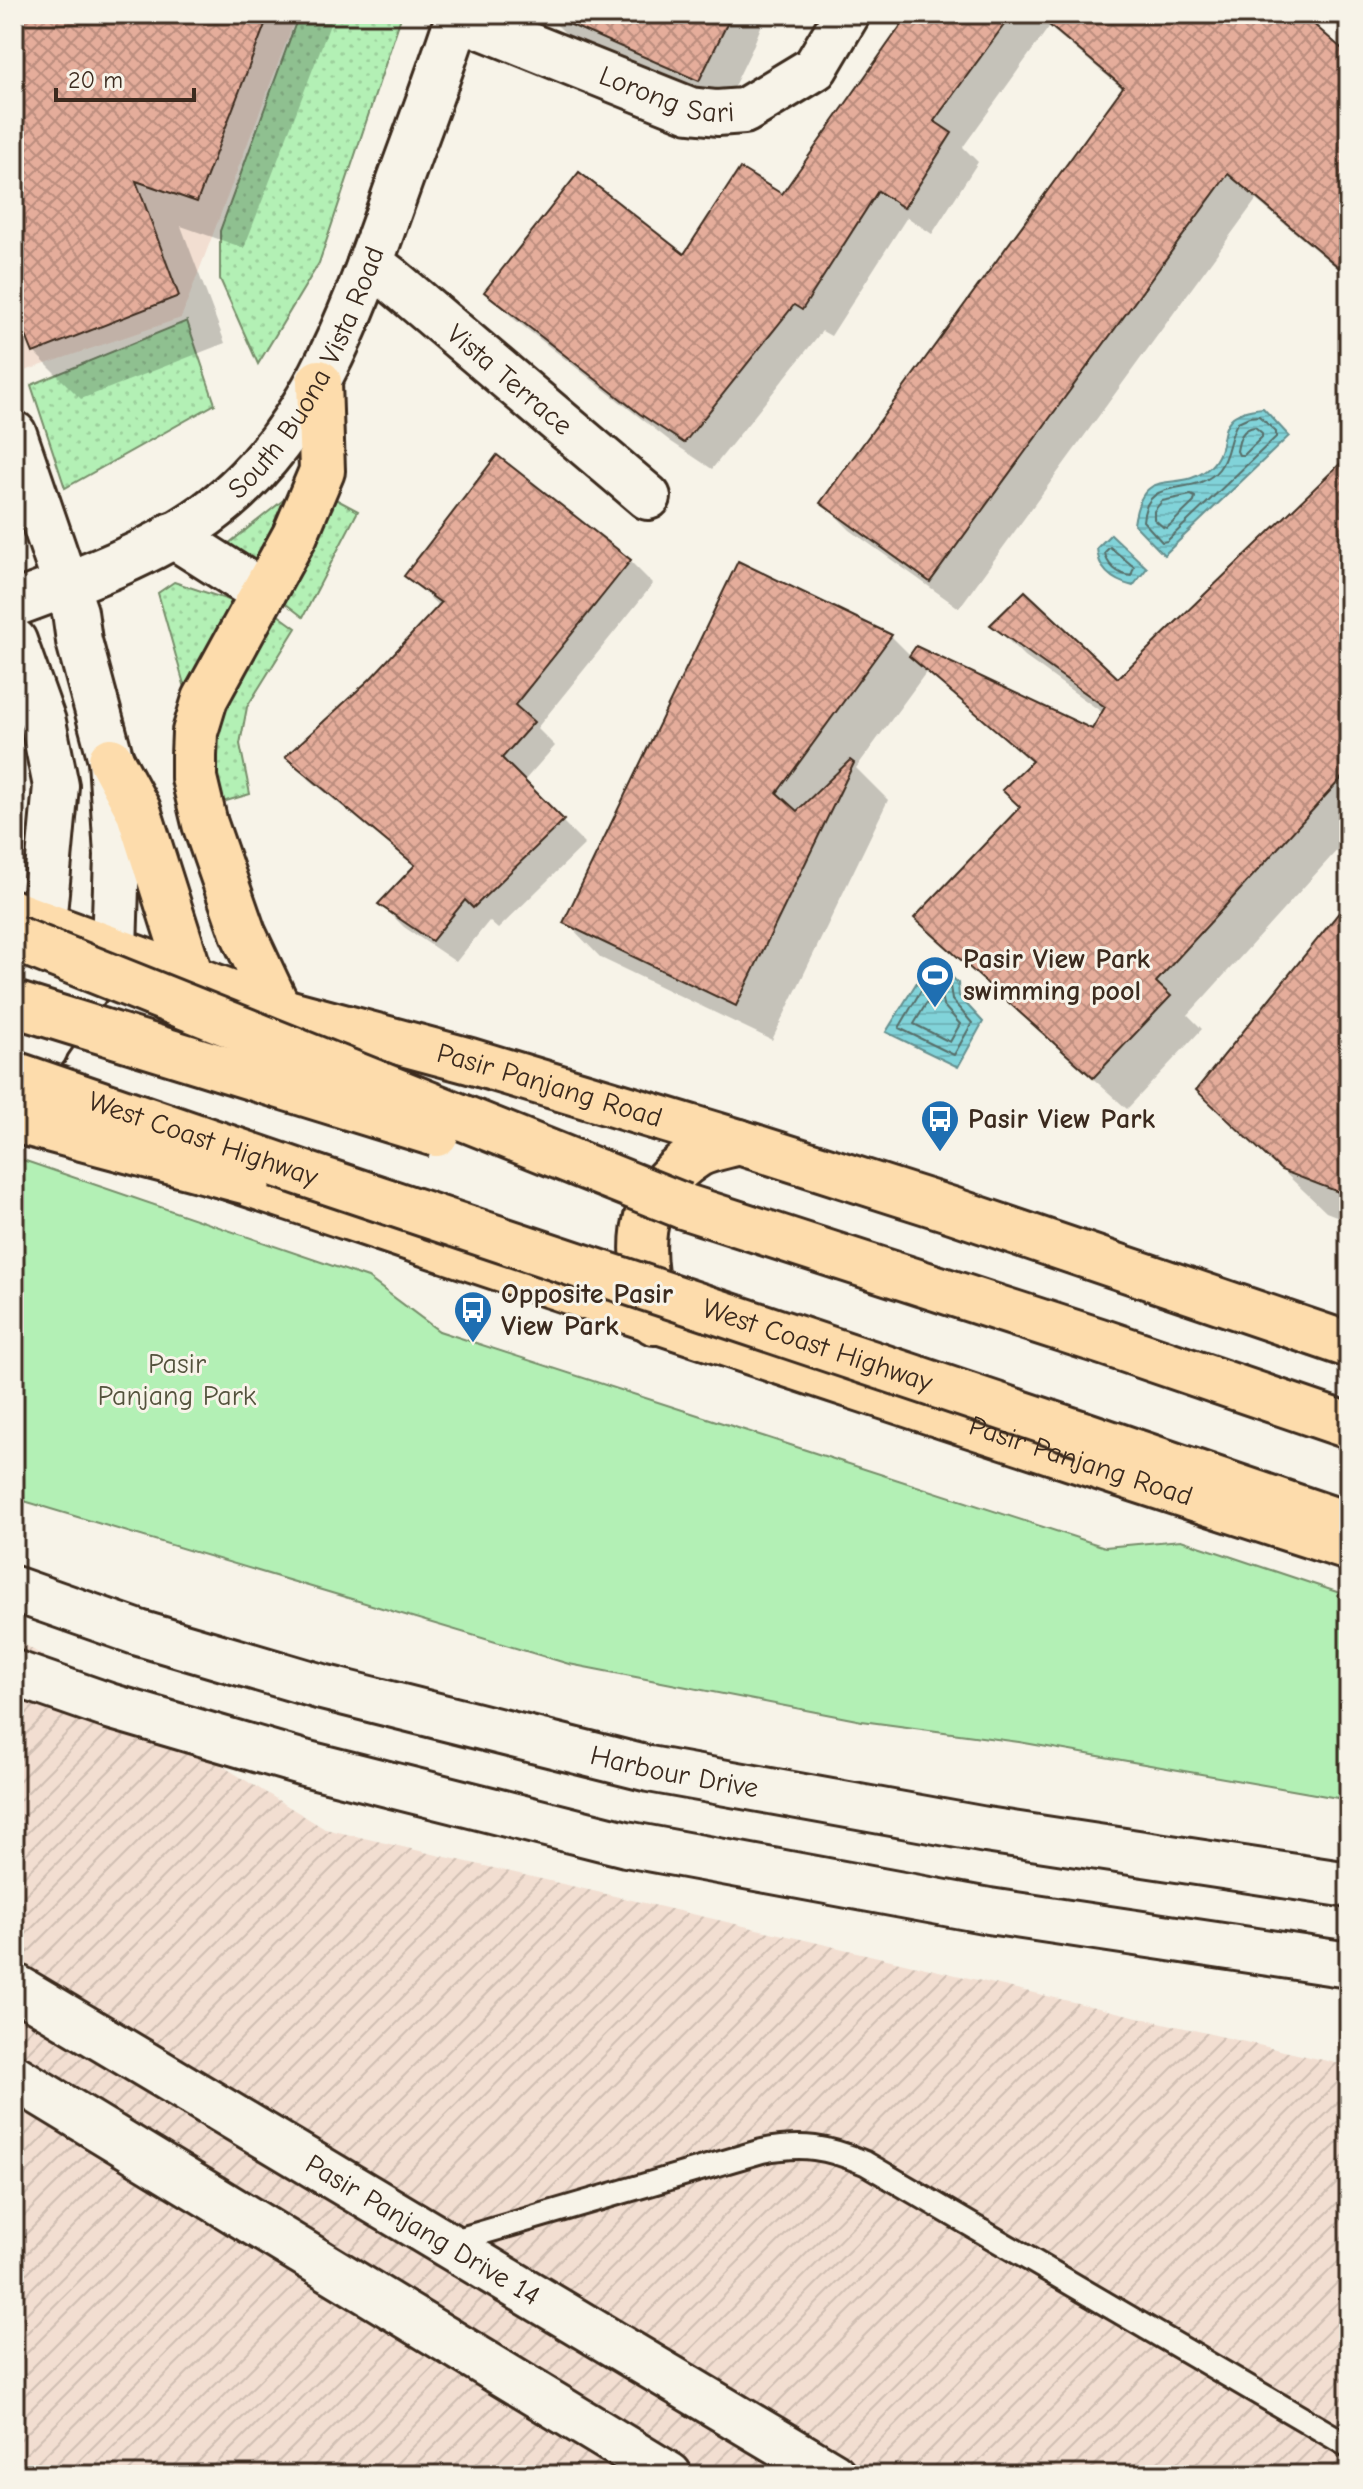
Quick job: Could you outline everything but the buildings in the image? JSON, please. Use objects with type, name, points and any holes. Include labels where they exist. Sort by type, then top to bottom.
[{"type":"main road","points":[[279,1010],[243,933],[205,824],[194,778],[195,732],[205,699],[295,535],[322,471],[319,382]]},
{"type":"main road","points":[[111,760],[138,810],[191,977]]},
{"type":"main road","points":[[24,925],[683,1206]]},
{"type":"main road","name":"Pasir Panjang Road","points":[[24,925],[114,949],[279,1010],[470,1061],[739,1142],[966,1214],[1349,1345]]},
{"type":"main road","points":[[14,1004],[332,1104],[683,1206],[1106,1343],[1349,1426]]},
{"type":"main road","name":"West Coast Highway","points":[[24,1062],[649,1305],[1349,1525]]},
{"type":"main road","name":"Pasir Panjang Road","points":[[14,1105],[649,1305],[1349,1548]]},
{"type":"main road","points":[[14,1120],[649,1305],[641,1251],[644,1220],[665,1182],[699,1154],[739,1142]]},
{"type":"street","name":"Lorong Sari","points":[[458,15],[690,110],[717,113],[744,111],[815,68],[847,14]]},
{"type":"street","name":"South Buona Vista Road","points":[[14,604],[125,561],[172,535],[207,514],[272,455],[319,382],[370,263],[458,15]]},
{"type":"street","name":"Vista Terrace","points":[[370,263],[648,497]]},
{"type":"street","points":[[14,434],[67,585],[111,760],[117,855],[114,949],[24,1062]]},
{"type":"street","points":[[172,535],[263,593]]},
{"type":"street","points":[[14,641],[43,722],[56,786],[24,925],[24,1062],[86,1130]]},
{"type":"street","name":"Harbour Drive","points":[[14,1589],[139,1633],[322,1687],[649,1769],[986,1830],[1349,1885]]},
{"type":"street","points":[[14,1673],[109,1706],[304,1763],[626,1844],[989,1911],[1349,1965]]},
{"type":"street","name":"Pasir Panjang Drive 14","points":[[14,1986],[833,2475]]},
{"type":"street","points":[[14,2077],[669,2475]]},
{"type":"lane","points":[[445,2244],[762,2151],[791,2145],[832,2149],[865,2163],[1349,2446]]},
{"type":"shaded area","points":[[14,14],[297,14],[181,318],[16,374],[14,367]]},
{"type":"shaded area","points":[[14,1638],[325,1829],[1349,2066],[1349,2475],[14,2475]]},
{"type":"green space","points":[[299,14],[402,14],[319,263],[258,364],[220,279],[220,231]]},
{"type":"green space","points":[[187,321],[215,404],[65,488],[31,385]]},
{"type":"green space","points":[[296,490],[253,567],[218,552]]},
{"type":"green space","points":[[326,494],[358,511],[303,617],[273,594]]},
{"type":"green space","points":[[174,582],[232,601],[187,695],[158,593]]},
{"type":"green space","points":[[267,607],[296,628],[247,707],[240,744],[250,794],[209,806],[207,752]]},
{"type":"green space","name":"Pasir Panjang Park","points":[[14,1157],[368,1278],[439,1331],[1105,1547],[1181,1540],[1349,1596],[1349,1800],[1019,1742],[862,1721],[569,1664],[14,1498]]},
{"type":"water","points":[[1263,408],[1289,436],[1164,555],[1134,524],[1145,492],[1163,483],[1186,480],[1210,467],[1217,458],[1228,423],[1246,411]]},
{"type":"water","points":[[1111,534],[1147,568],[1133,586],[1113,577],[1100,562],[1097,548]]},
{"type":"water","name":"Pasir View Park swimming pool","points":[[936,961],[958,983],[959,996],[983,1022],[958,1067],[886,1032],[917,982]]},
{"type":"place","name":"Pasir View Park swimming pool","points":[[935,1009]]},
{"type":"place","name":"Pasir View Park","points":[[940,1153]]},
{"type":"place","name":"Opposite Pasir View Park","points":[[473,1344]]}]
